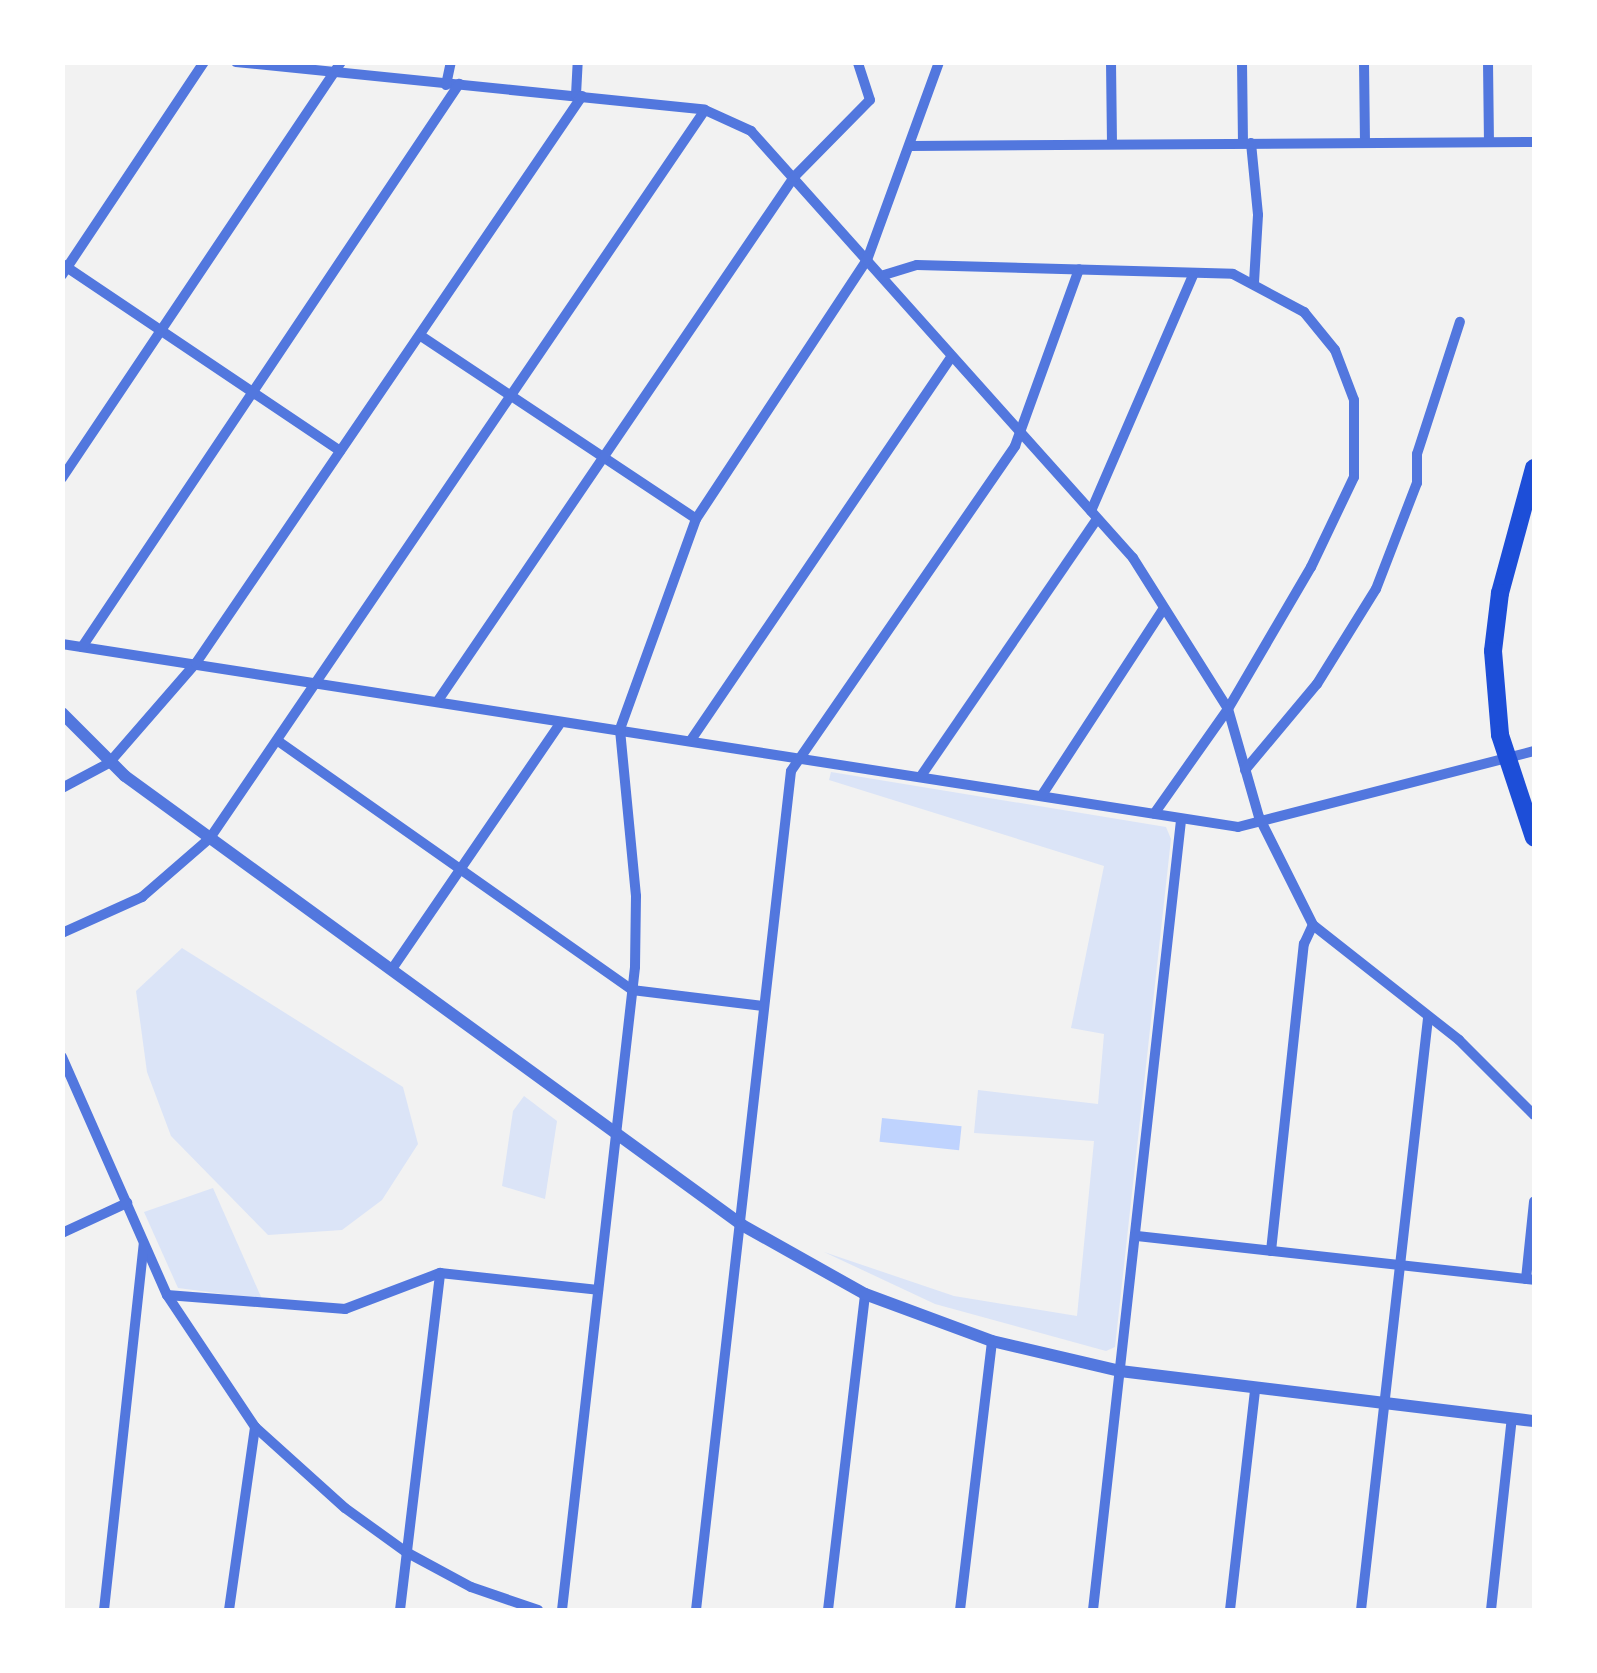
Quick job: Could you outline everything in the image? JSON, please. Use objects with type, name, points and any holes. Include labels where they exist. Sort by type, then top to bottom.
[{"type":"main road","points":[[1534,468],[1500,593],[1493,651],[1496,714],[1534,838]]},
{"type":"street","points":[[204,62],[64,269],[340,451]]},
{"type":"street","points":[[236,62],[340,68],[446,85],[704,110],[751,131],[866,260],[884,275],[952,358],[1133,558],[1228,709],[1259,817],[1313,925],[1459,1040],[1534,1115]]},
{"type":"street","points":[[446,85],[451,62]]},
{"type":"street","points":[[62,788],[109,762],[196,663],[422,336],[579,96],[578,62]]},
{"type":"street","points":[[439,700],[794,178],[870,100],[858,62]]},
{"type":"street","points":[[562,1610],[632,990],[636,896],[620,729],[696,519],[866,260],[939,62]]},
{"type":"street","points":[[1111,62],[1112,143]]},
{"type":"street","points":[[1242,62],[1247,143],[1258,215],[1254,283]]},
{"type":"street","points":[[1364,62],[1365,143]]},
{"type":"street","points":[[1488,62],[1489,142]]},
{"type":"street","points":[[62,478],[340,68]]},
{"type":"street","points":[[82,646],[459,84]]},
{"type":"street","points":[[62,934],[142,897],[174,875],[210,838],[513,397],[704,110]]},
{"type":"street","points":[[910,146],[1534,142]]},
{"type":"street","points":[[884,275],[918,265],[1233,274],[1304,312],[1335,350],[1354,400],[1359,442],[1354,477],[1311,567],[1228,709],[1154,814]]},
{"type":"street","points":[[696,1610],[791,772],[1019,430],[1079,269]]},
{"type":"street","points":[[921,776],[1094,515],[1194,272]]},
{"type":"street","points":[[1245,770],[1318,684],[1376,589],[1405,522],[1417,483],[1417,454],[1460,322]]},
{"type":"street","points":[[422,336],[696,519]]},
{"type":"street","points":[[690,740],[952,358]]},
{"type":"street","points":[[1042,795],[1164,608]]},
{"type":"street","points":[[62,644],[1042,795],[1181,822],[1238,827],[1259,817],[1534,751]]},
{"type":"street","points":[[62,713],[109,762],[742,1225],[865,1294],[992,1341],[1120,1371],[1534,1421]]},
{"type":"street","points":[[392,970],[560,722]]},
{"type":"street","points":[[278,741],[632,990],[763,1006]]},
{"type":"street","points":[[1093,1610],[1181,822]]},
{"type":"street","points":[[1271,1251],[1304,944],[1313,925]]},
{"type":"street","points":[[1360,1610],[1428,1018]]},
{"type":"street","points":[[62,1058],[167,1295],[255,1427],[345,1508],[406,1552],[471,1587],[538,1610]]},
{"type":"street","points":[[1137,1236],[1530,1280],[1534,1201]]},
{"type":"street","points":[[62,1233],[127,1203]]},
{"type":"street","points":[[104,1610],[144,1243]]},
{"type":"street","points":[[167,1295],[345,1309],[440,1272],[598,1290]]},
{"type":"street","points":[[400,1610],[440,1272]]},
{"type":"street","points":[[828,1610],[865,1294]]},
{"type":"street","points":[[960,1610],[992,1341]]},
{"type":"street","points":[[1230,1610],[1255,1390]]},
{"type":"street","points":[[1491,1610],[1512,1418]]},
{"type":"street","points":[[229,1610],[255,1427]]},
{"type":"shaded area","points":[[831,772],[1166,827],[1171,839],[1115,1347],[1106,1351],[935,1304],[824,1252],[954,1296],[1077,1316],[1094,1141],[974,1133],[978,1090],[1098,1104],[1104,1034],[1071,1028],[1104,866],[829,780]]},
{"type":"shaded area","points":[[182,948],[403,1087],[418,1144],[382,1200],[342,1230],[268,1235],[171,1136],[147,1072],[136,991]]},
{"type":"shaded area","points":[[524,1096],[557,1121],[545,1199],[502,1186],[513,1111]]},
{"type":"shaded area","points":[[213,1188],[262,1299],[178,1288],[144,1212]]},
{"type":"water","points":[[882,1118],[962,1126],[959,1150],[879,1142]]}]
